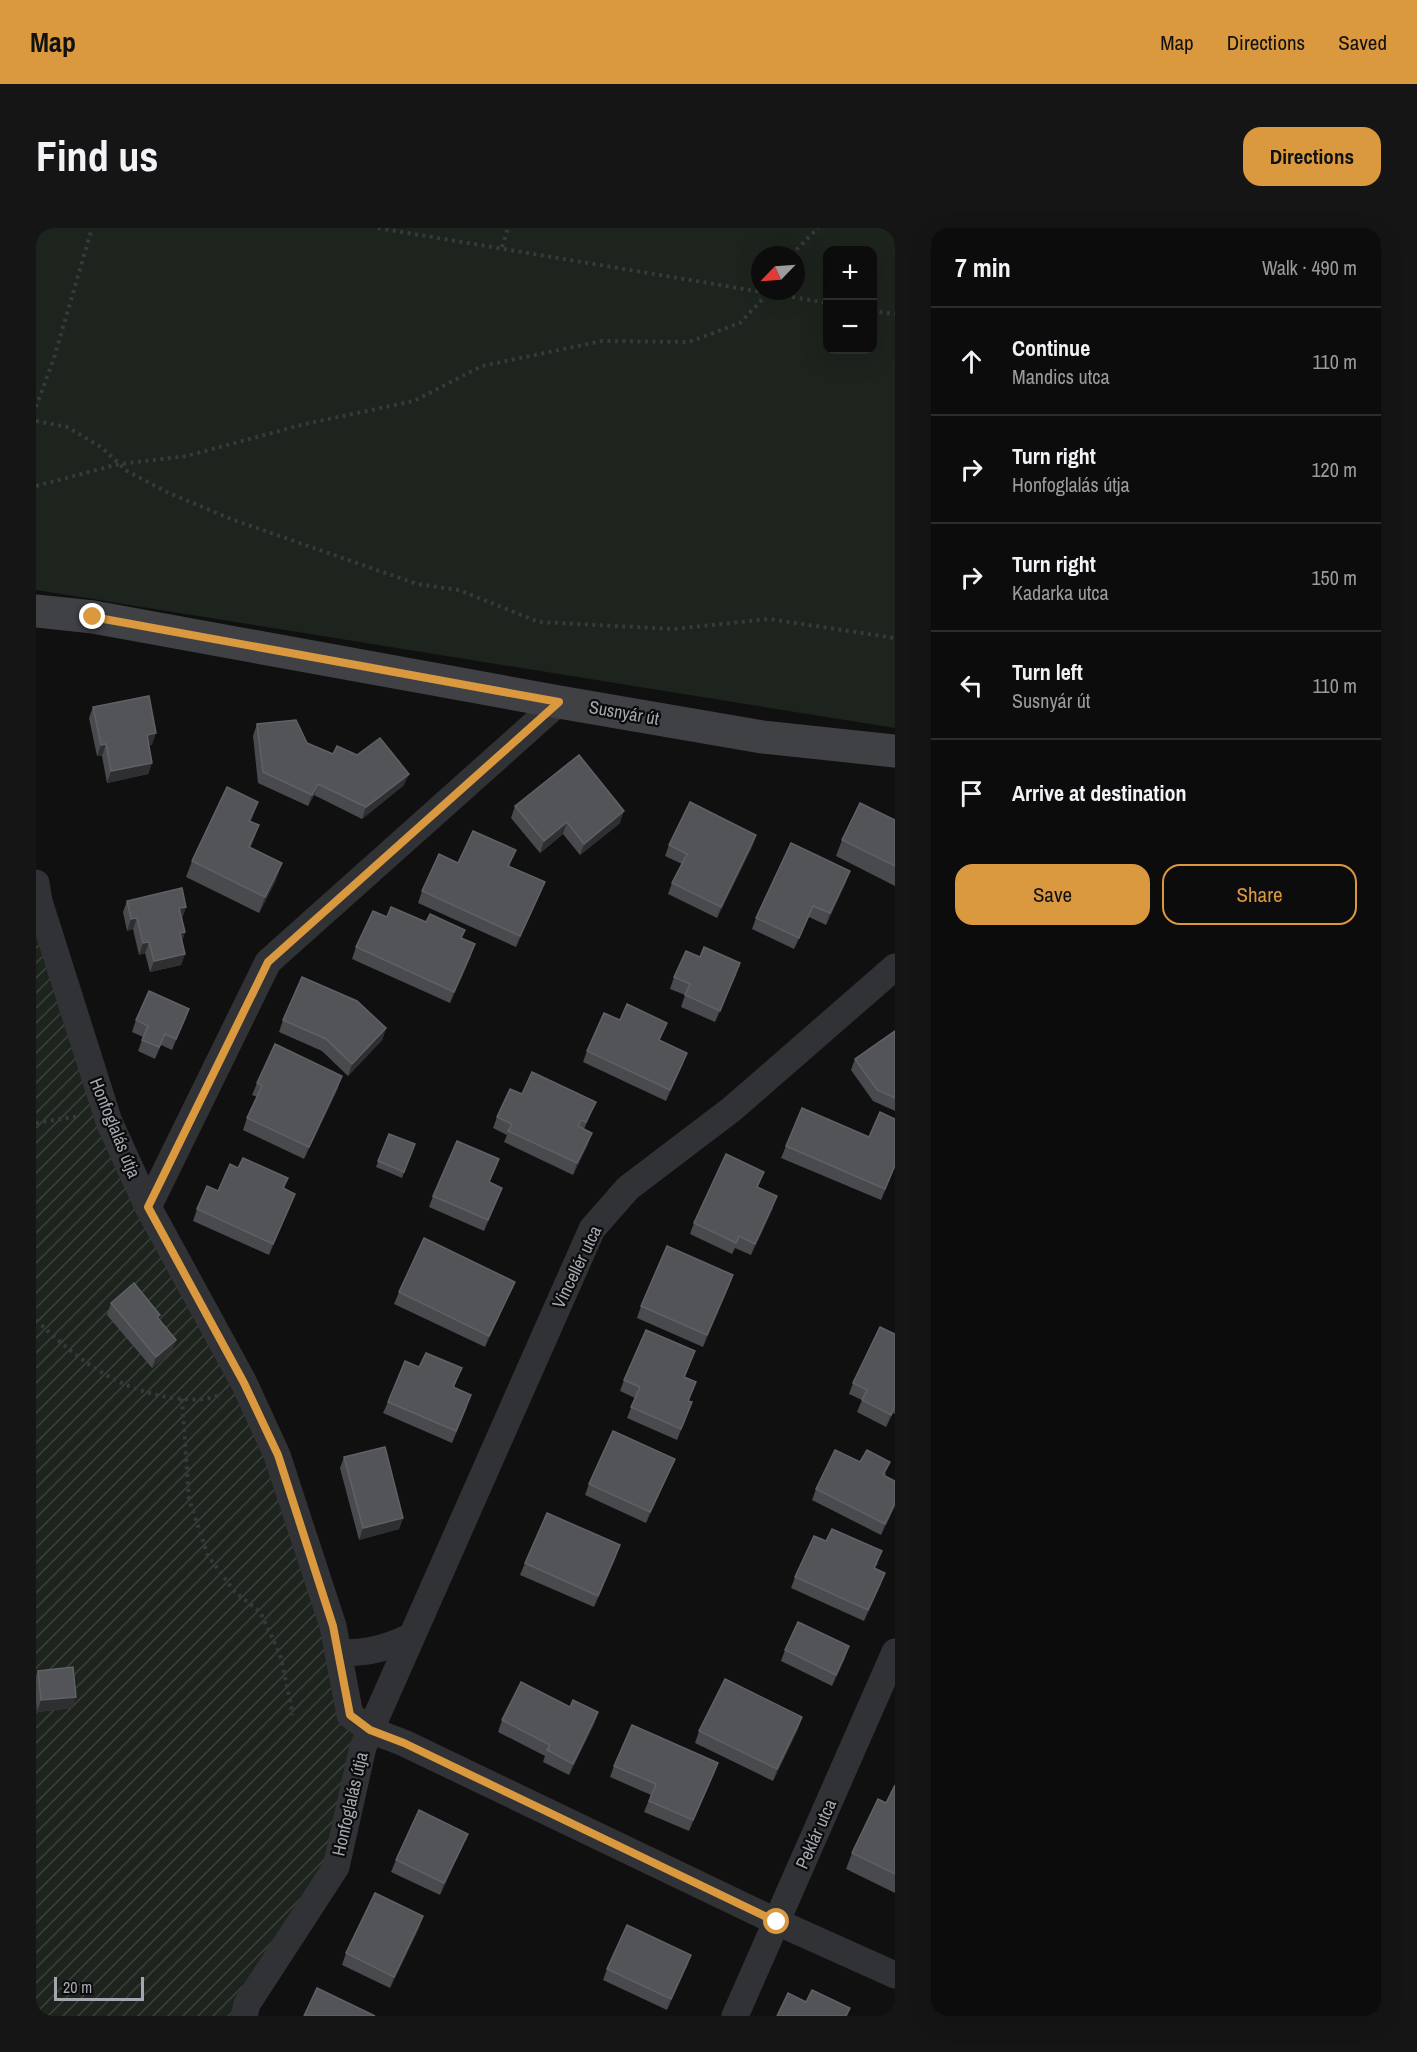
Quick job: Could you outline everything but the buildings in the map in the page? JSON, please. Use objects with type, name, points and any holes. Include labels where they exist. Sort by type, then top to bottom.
[{"type":"street","name":"Susnyár út","points":[[36,611],[93,617],[762,737],[895,751]]},
{"type":"street","points":[[148,1207],[268,962],[559,702]]},
{"type":"street","name":"Honfoglalás útja","points":[[36,882],[39,901],[109,1122],[148,1207],[244,1383],[278,1455],[333,1626],[350,1715],[370,1730],[356,1769],[336,1867],[247,2004],[244,2016]]},
{"type":"street","name":"Vincellér utca","points":[[370,1730],[592,1229],[628,1188],[732,1109],[895,968]]},
{"type":"street","points":[[339,1653],[367,1653],[387,1648],[410,1637]]},
{"type":"street","name":"Peklár utca","points":[[735,2016],[895,1652]]},
{"type":"street","points":[[370,1730],[404,1743],[777,1922],[895,1975]]},
{"type":"path","points":[[36,407],[54,358],[92,228]]},
{"type":"path","points":[[378,228],[751,289]]},
{"type":"path","points":[[502,247],[508,228]]},
{"type":"path","points":[[800,246],[818,228]]},
{"type":"path","points":[[805,299],[823,302]]},
{"type":"path","points":[[36,486],[119,464],[187,456],[305,424],[414,401],[482,366],[602,341],[688,342],[740,323],[762,300]]},
{"type":"path","points":[[877,311],[895,314]]},
{"type":"path","points":[[36,421],[67,427],[100,447],[127,471],[170,493],[231,519],[417,584],[459,590],[539,622],[674,629],[768,619],[895,638]]},
{"type":"path","points":[[36,1123],[89,1115],[109,1122]]},
{"type":"path","points":[[36,1320],[69,1351],[108,1378],[138,1390],[182,1399],[215,1397],[244,1383]]},
{"type":"path","points":[[182,1399],[189,1499],[208,1556],[235,1592],[260,1612],[280,1654],[293,1714]]},
{"type":"shaded area","points":[[36,228],[895,228],[895,728],[36,590]]},
{"type":"shaded area","points":[[36,883],[109,1122],[244,1383],[370,1730],[336,1867],[244,2016],[36,2016]]},
{"type":"route","points":[[93,617],[559,702],[268,962],[148,1207],[244,1383],[278,1455],[333,1626],[350,1715],[370,1730],[404,1743],[777,1922]]}]
